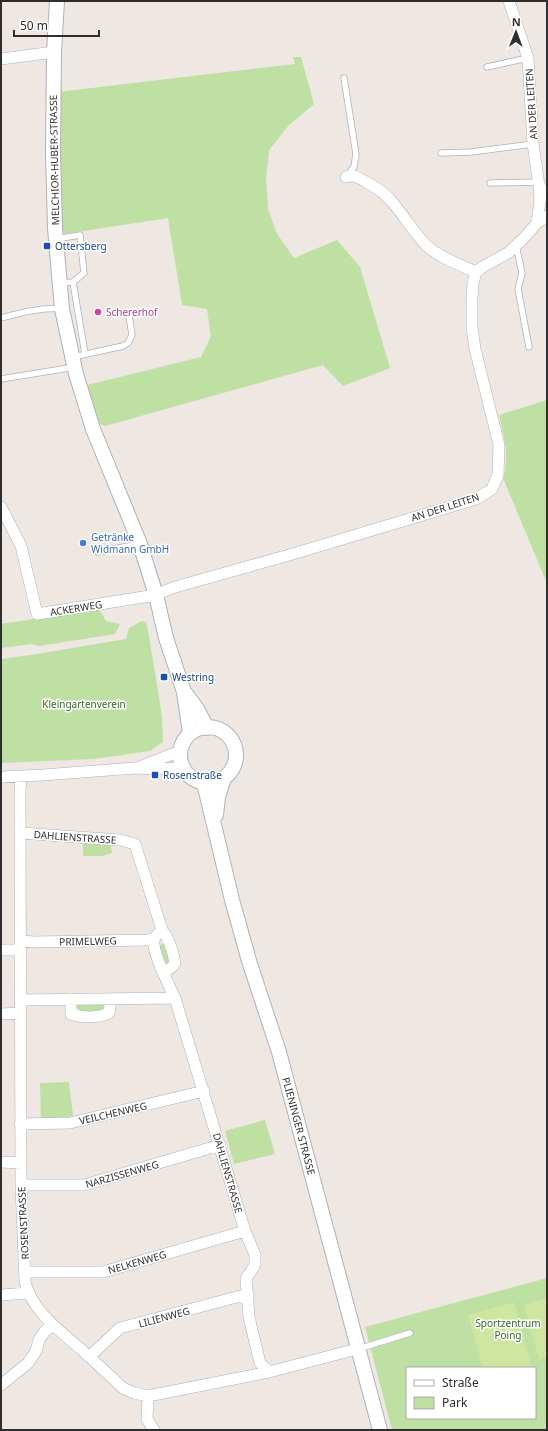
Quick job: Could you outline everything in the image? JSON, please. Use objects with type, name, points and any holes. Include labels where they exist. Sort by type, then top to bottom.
[{"type":"street","name":"MELCHIOR-HUBER-STRASSE","points":[[57,1],[54,52],[53,153],[56,239],[66,283],[62,309],[78,360],[93,429],[140,544],[156,595],[166,638],[184,692]]},
{"type":"street","name":"AN DER LEITEN","points":[[509,1],[528,58],[533,144],[539,183],[540,201],[537,223]]},
{"type":"street","points":[[1,59],[54,52]]},
{"type":"street","points":[[346,177],[352,175],[357,176],[376,188],[392,202],[428,248],[476,272],[508,253],[537,223],[547,216]]},
{"type":"street","name":"AN DER LEITEN","points":[[539,183],[547,196]]},
{"type":"street","name":"AN DER LEITEN","points":[[156,595],[172,588],[296,553],[476,499],[492,489],[498,475],[499,445],[475,348],[472,327],[473,283],[476,272]]},
{"type":"street","name":"ACKERWEG","points":[[1,507],[21,546],[37,614],[156,595]]},
{"type":"street","points":[[184,692],[197,709],[207,728],[197,730],[190,734],[182,744],[180,758],[183,768],[189,776],[204,783],[215,782],[224,778]]},
{"type":"street","points":[[184,692],[190,734]]},
{"type":"street","name":"PLIENINGER STRASSE","points":[[207,728],[217,729],[229,737],[236,754],[234,766],[224,778],[218,797],[215,824]]},
{"type":"street","points":[[135,768],[180,751]]},
{"type":"street","points":[[1,777],[135,768],[183,768]]},
{"type":"street","name":"ROSENSTRASSE","points":[[21,776],[20,1124],[25,1282],[28,1293],[36,1306],[53,1325],[123,1388],[134,1393],[148,1396],[268,1372],[358,1349]]},
{"type":"street","name":"PLIENINGER STRASSE","points":[[204,783],[232,900],[250,964],[279,1052],[380,1430]]},
{"type":"street","name":"DAHLIENSTRASSE","points":[[21,833],[120,840],[135,844],[158,934],[154,947],[175,998],[245,1230],[255,1255],[255,1265],[246,1279],[249,1317],[260,1363],[268,1372]]},
{"type":"street","name":"DAHLIENSTRASSE","points":[[158,934],[168,937],[174,953],[174,966],[164,973]]},
{"type":"street","name":"PRIMELWEG","points":[[1,950],[34,942],[148,940],[158,934]]},
{"type":"street","points":[[20,1000],[175,998]]},
{"type":"street","points":[[71,1000],[71,1014],[76,1016],[102,1016],[109,1013],[109,999]]},
{"type":"street","points":[[1,1014],[21,1013]]},
{"type":"street","name":"VEILCHENWEG","points":[[20,1124],[70,1123],[204,1091]]},
{"type":"street","name":"NARZISSENWEG","points":[[21,1185],[84,1185],[220,1145]]},
{"type":"street","points":[[1,1162],[21,1163]]},
{"type":"street","name":"NELKENWEG","points":[[25,1272],[103,1272],[245,1230]]},
{"type":"street","points":[[1,1295],[28,1293]]},
{"type":"street","name":"LILIENWEG","points":[[90,1357],[120,1328],[248,1294]]},
{"type":"street","points":[[1,1385],[28,1363],[36,1351],[39,1340],[45,1331],[53,1325]]},
{"type":"street","points":[[148,1396],[147,1419],[154,1430]]},
{"type":"lane","points":[[487,67],[528,58]]},
{"type":"lane","points":[[344,78],[356,154],[354,166],[346,177]]},
{"type":"lane","points":[[441,153],[472,152],[533,144]]},
{"type":"lane","points":[[490,183],[539,183]]},
{"type":"lane","points":[[56,239],[80,235],[84,273],[66,283],[78,360]]},
{"type":"lane","points":[[516,245],[522,273],[518,289],[529,347]]},
{"type":"lane","points":[[1,318],[23,312],[54,308],[62,309]]},
{"type":"lane","points":[[1,379],[78,360],[123,346],[128,343],[132,335],[129,315]]},
{"type":"lane","points":[[98,552],[140,544]]},
{"type":"lane","points":[[358,1349],[410,1332]]},
{"type":"green space","points":[[293,57],[301,57],[314,104],[289,125],[269,150],[266,180],[268,209],[277,234],[294,258],[337,240],[360,267],[390,368],[343,386],[323,365],[105,426],[100,424],[87,385],[201,357],[211,336],[207,309],[182,305],[168,218],[64,234],[62,227],[58,92],[295,64]]},
{"type":"green space","points":[[547,400],[546,581],[503,478],[506,454],[499,415]]},
{"type":"green space","points":[[99,609],[106,621],[120,624],[115,634],[39,646],[32,644],[1,648],[1,624]]},
{"type":"green space","name":"Kleingartenverein","points":[[142,621],[146,622],[148,630],[162,716],[163,742],[150,751],[94,759],[1,763],[1,659],[126,639],[129,628]]},
{"type":"green space","points":[[83,840],[110,842],[112,853],[102,856],[83,856]]},
{"type":"green space","points":[[163,943],[165,944],[171,964],[164,963],[159,947]]},
{"type":"green space","points":[[105,1001],[105,1012],[86,1012],[78,1009],[76,1006],[76,1002]]},
{"type":"green space","points":[[69,1082],[73,1116],[59,1119],[41,1119],[40,1083]]},
{"type":"green space","points":[[265,1120],[275,1154],[234,1164],[225,1131]]},
{"type":"green space","name":"Sportzentrum Poing","points":[[547,1278],[547,1430],[392,1430],[365,1327]]},
{"type":"green space","points":[[547,1298],[547,1357],[539,1360],[524,1305]]},
{"type":"green space","points":[[514,1302],[532,1367],[483,1367],[468,1315]]},
{"type":"place","name":"Ottersberg","points":[[47,246]]},
{"type":"place","name":"Schererhof","points":[[98,312]]},
{"type":"place","name":"Getränke Widmann GmbH","points":[[83,543]]},
{"type":"place","name":"Westring","points":[[164,677]]},
{"type":"place","name":"Rosenstraße","points":[[155,775]]}]
